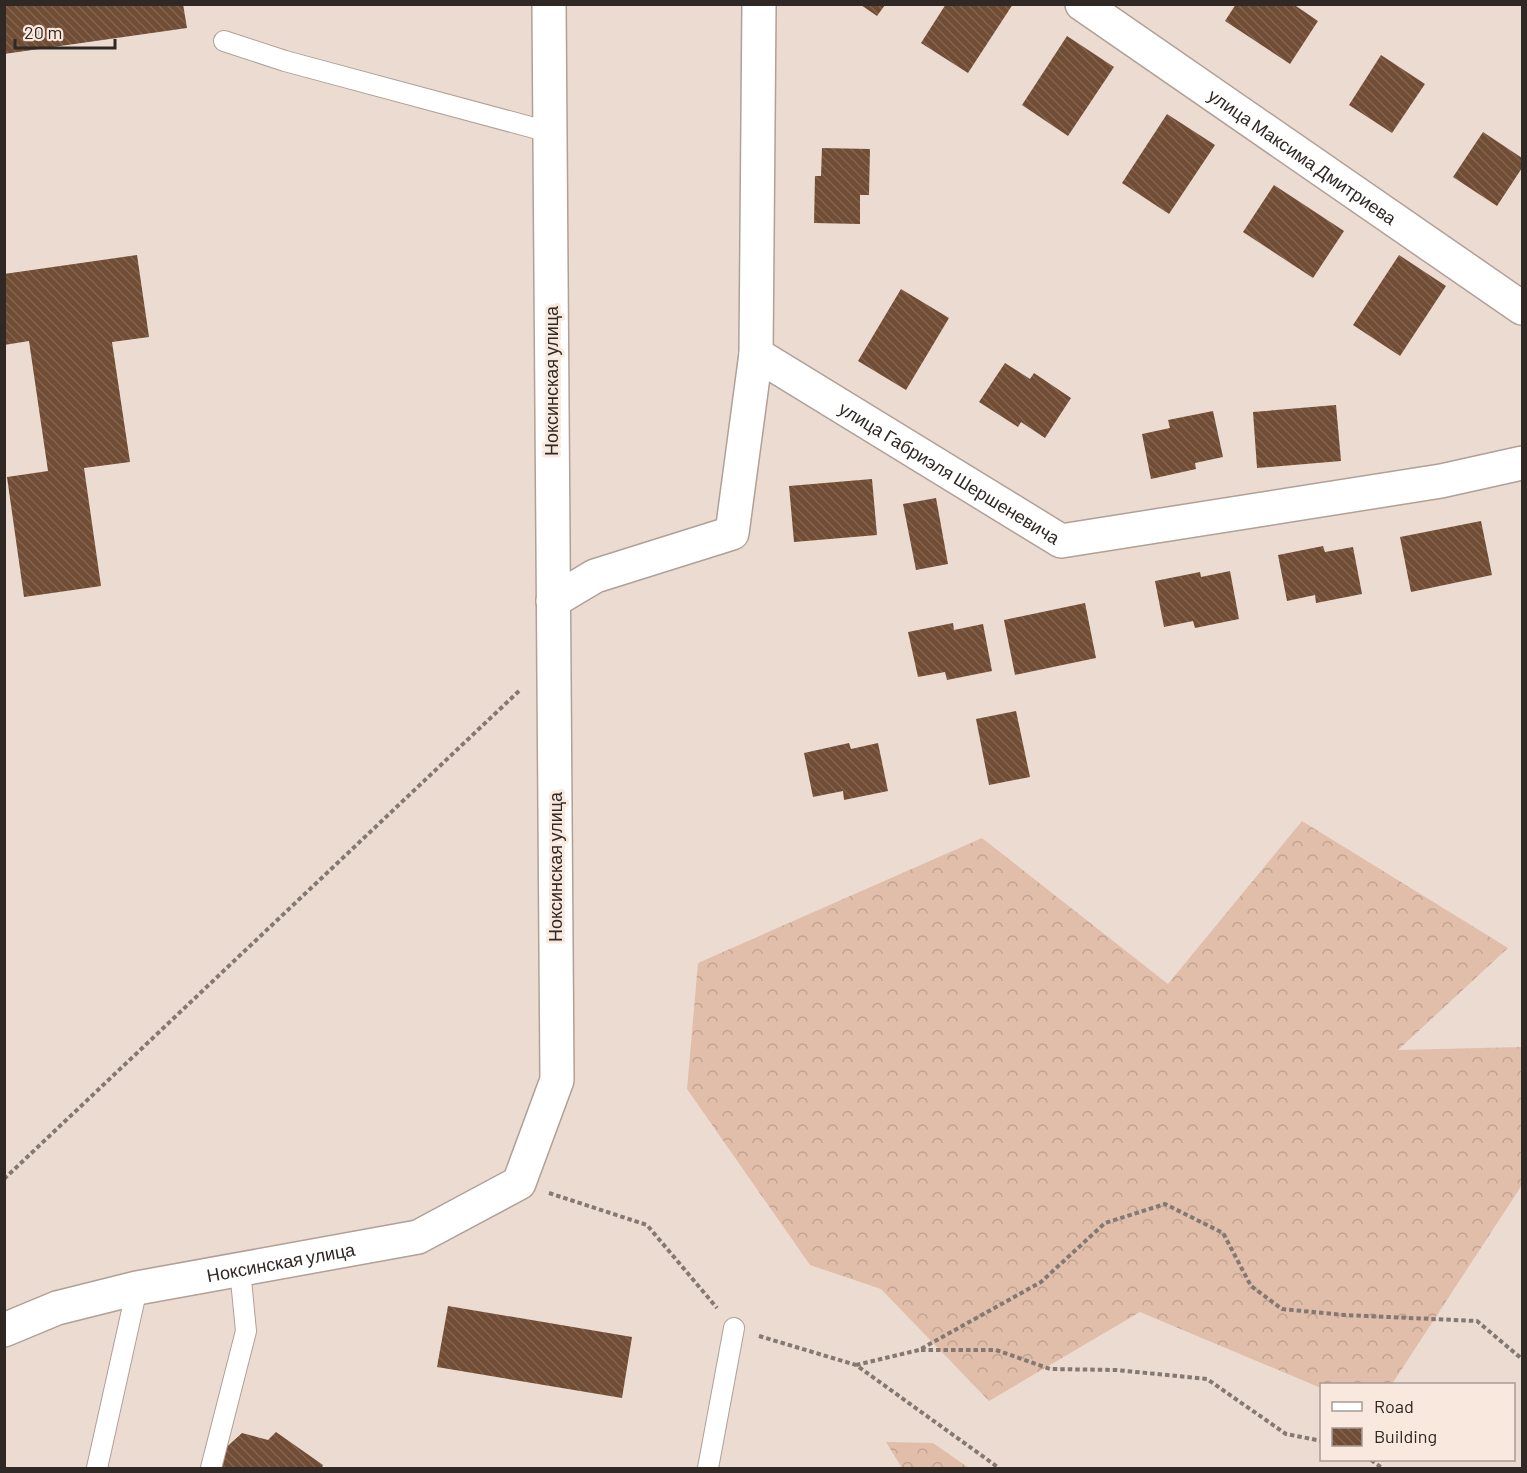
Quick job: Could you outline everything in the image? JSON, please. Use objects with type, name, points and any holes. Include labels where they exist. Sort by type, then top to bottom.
[{"type":"street","name":"Ноксинская улица","points":[[4,1330],[57,1308],[137,1288],[418,1238],[519,1183],[557,1080],[549,4]]},
{"type":"street","points":[[553,601],[595,576],[732,533],[756,354],[759,4]]},
{"type":"street","name":"улица Максима Дмитриева","points":[[1082,4],[1522,308]]},
{"type":"street","name":"улица Габриэля Шершеневича","points":[[756,354],[1061,541],[1441,481],[1522,463]]},
{"type":"lane","points":[[224,40],[285,61],[549,132]]},
{"type":"lane","points":[[211,1468],[246,1330],[240,1270]]},
{"type":"lane","points":[[97,1468],[137,1288]]},
{"type":"lane","points":[[708,1468],[734,1328]]},
{"type":"path","points":[[4,1179],[553,659]]},
{"type":"path","points":[[519,1183],[647,1225],[734,1328],[856,1365],[999,1468]]},
{"type":"path","points":[[920,1350],[1041,1282],[1105,1223],[1166,1204],[1223,1233],[1251,1286],[1282,1309],[1344,1315],[1477,1321],[1522,1359]]},
{"type":"path","points":[[856,1365],[920,1350],[996,1350],[1050,1369],[1116,1370],[1207,1380],[1286,1434],[1320,1441]]},
{"type":"green space","points":[[1302,821],[1508,948],[1398,1050],[1522,1047],[1522,1185],[1393,1383],[1320,1383],[1320,1388],[1140,1312],[989,1401],[881,1289],[810,1265],[687,1089],[698,963],[982,838],[1168,984]]},
{"type":"green space","points":[[886,1442],[933,1443],[969,1468],[902,1468]]},
{"type":"building","points":[[4,4],[183,4],[187,28],[4,54]]},
{"type":"building","points":[[946,4],[1013,4],[968,73],[921,43]]},
{"type":"building","points":[[1236,4],[1293,4],[1318,21],[1290,64],[1225,21]]},
{"type":"building","points":[[861,5],[885,5],[877,16]]},
{"type":"building","points":[[1067,36],[1114,67],[1068,136],[1022,105]]},
{"type":"building","points":[[1381,55],[1425,84],[1392,133],[1349,105]]},
{"type":"building","points":[[1167,114],[1215,145],[1169,214],[1122,183]]},
{"type":"building","points":[[1483,132],[1522,158],[1522,168],[1497,206],[1453,177]]},
{"type":"building","points":[[822,148],[870,149],[869,195],[860,195],[860,224],[814,223],[815,176],[821,176]]},
{"type":"building","points":[[1274,185],[1344,231],[1313,278],[1243,232]]},
{"type":"building","points":[[137,255],[149,337],[112,342],[130,462],[84,468],[101,586],[24,597],[7,477],[48,471],[29,341],[4,345],[4,274]]},
{"type":"building","points":[[1399,255],[1446,286],[1400,356],[1353,325]]},
{"type":"building","points":[[901,289],[949,318],[906,390],[858,361]]},
{"type":"building","points":[[1005,363],[1030,379],[1034,373],[1071,398],[1045,438],[1021,422],[1018,427],[979,402]]},
{"type":"building","points":[[1336,405],[1341,461],[1257,468],[1253,412]]},
{"type":"building","points":[[1213,411],[1223,457],[1195,463],[1196,469],[1151,479],[1142,434],[1170,428],[1168,420]]},
{"type":"building","points":[[872,479],[877,535],[794,542],[789,486]]},
{"type":"building","points":[[936,498],[948,564],[916,570],[903,504]]},
{"type":"building","points":[[1481,521],[1492,575],[1411,592],[1400,537]]},
{"type":"building","points":[[1323,546],[1325,552],[1353,547],[1362,594],[1316,603],[1315,595],[1287,601],[1278,555]]},
{"type":"building","points":[[1230,571],[1239,619],[1195,628],[1193,621],[1164,627],[1155,581],[1200,572],[1201,577]]},
{"type":"building","points":[[1085,603],[1096,658],[1015,675],[1004,620]]},
{"type":"building","points":[[953,623],[954,630],[983,624],[992,671],[947,680],[945,672],[918,677],[908,632]]},
{"type":"building","points":[[1016,711],[1030,777],[989,785],[976,719]]},
{"type":"building","points":[[849,743],[851,749],[878,743],[888,791],[844,800],[843,791],[813,797],[804,753]]},
{"type":"building","points":[[448,1306],[632,1337],[622,1398],[437,1367]]},
{"type":"building","points":[[276,1432],[323,1465],[322,1468],[214,1468],[221,1452],[242,1433],[268,1440]]}]
